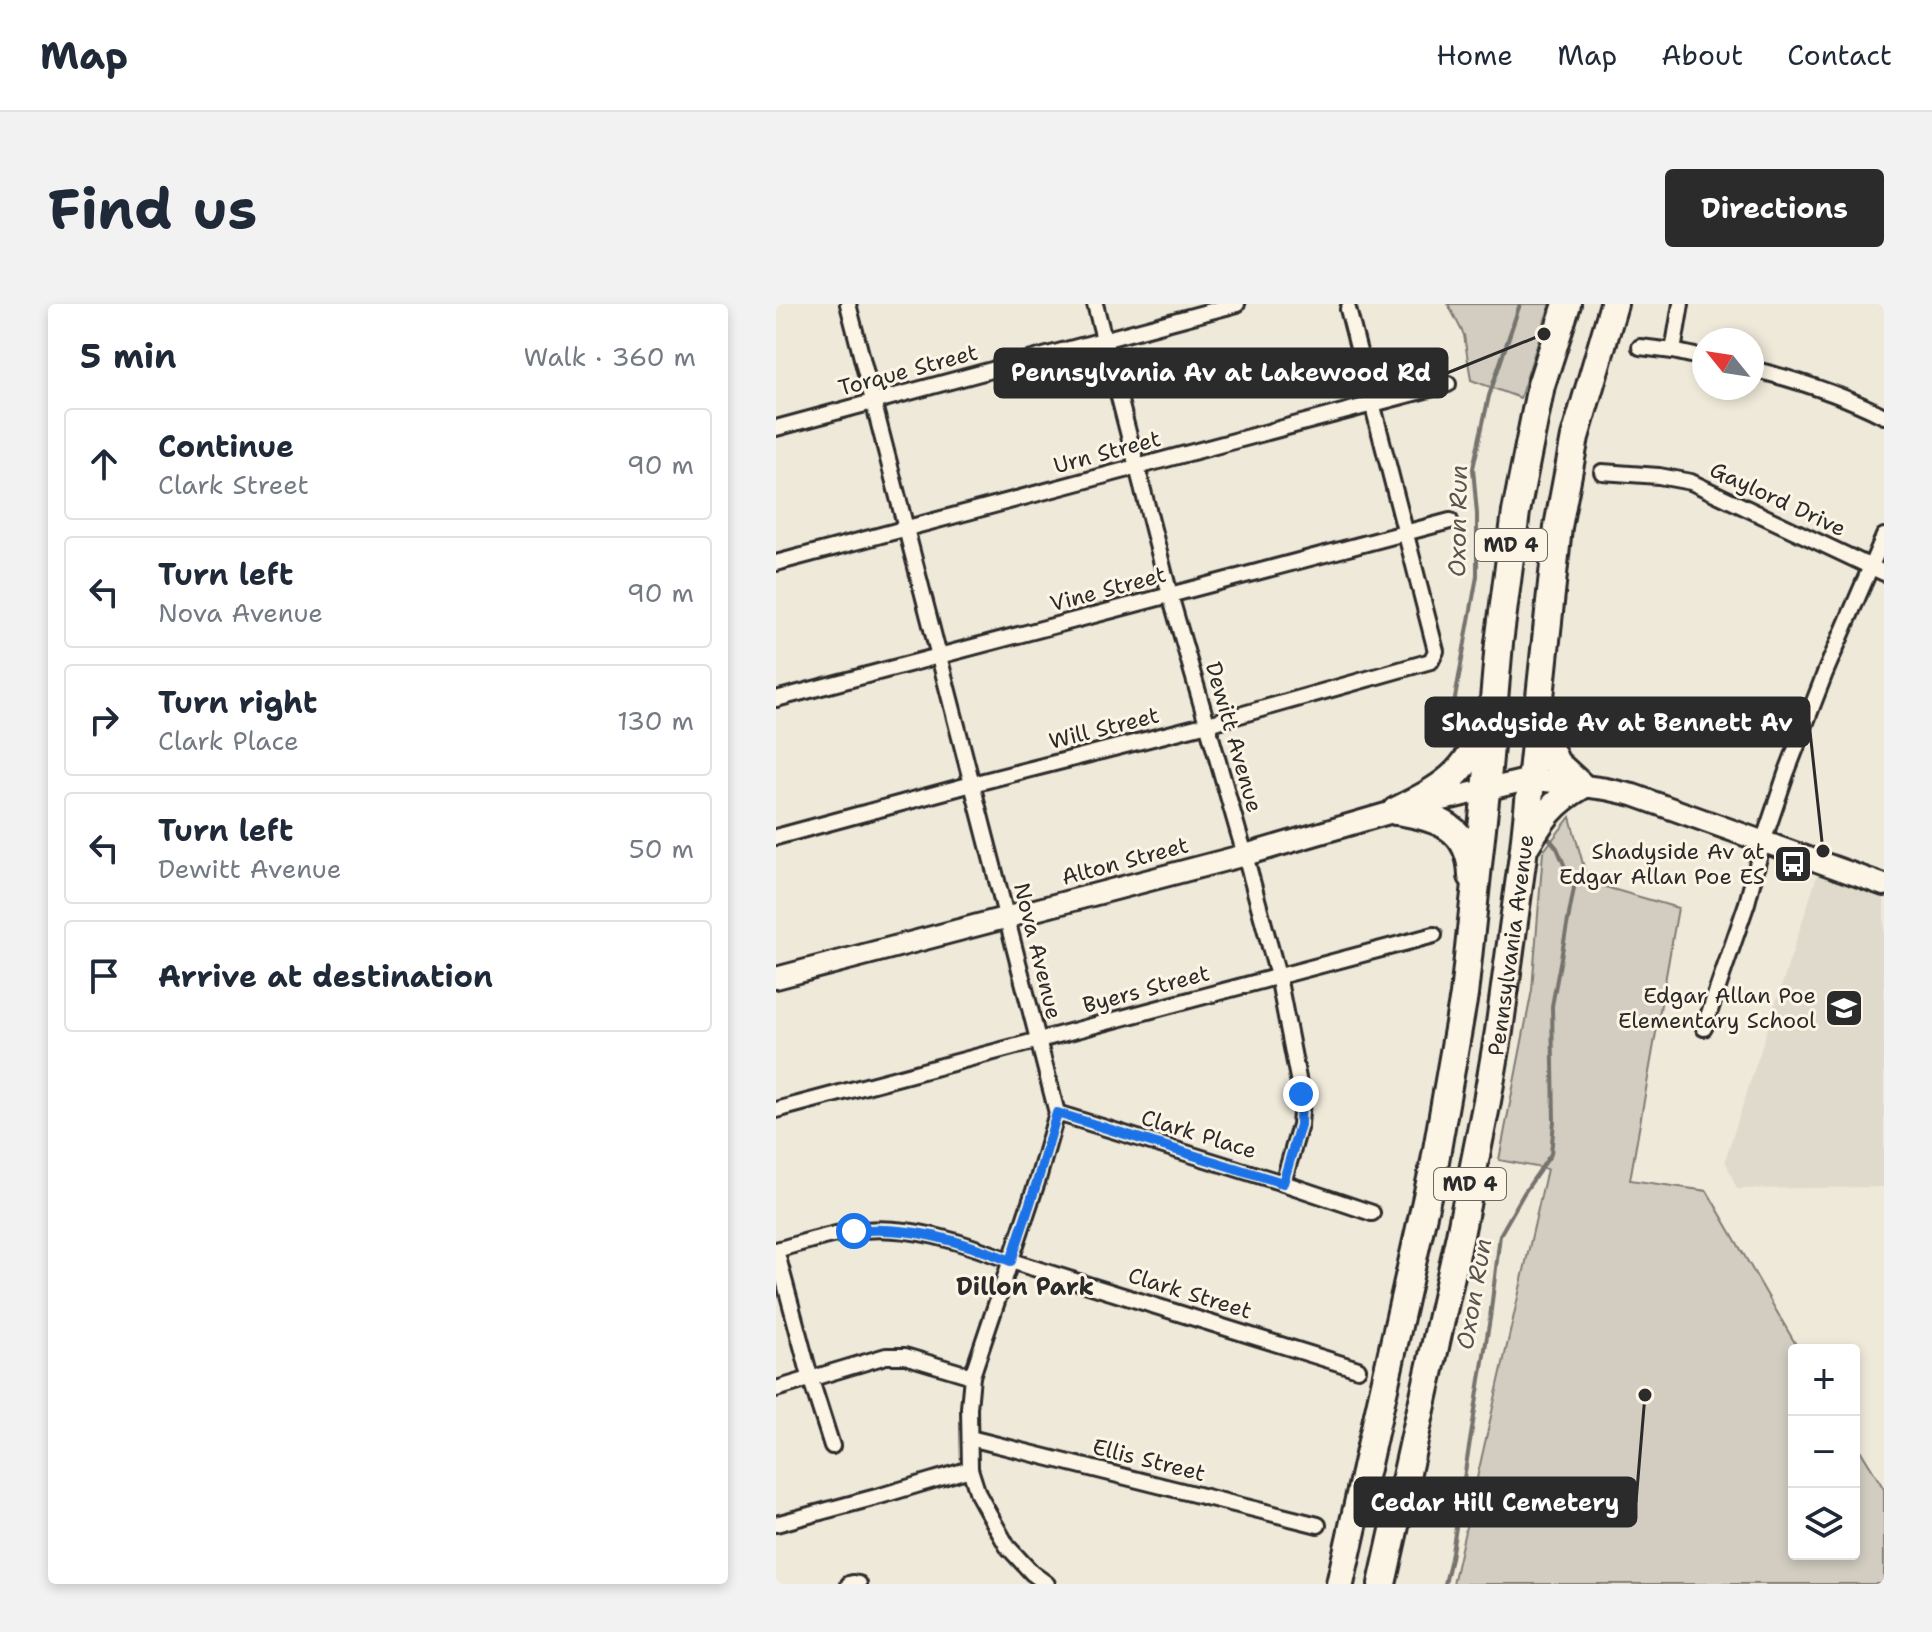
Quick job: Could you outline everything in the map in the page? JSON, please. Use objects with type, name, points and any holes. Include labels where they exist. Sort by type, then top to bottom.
[{"type":"highway","name":"Pennsylvania Avenue","points":[[1340,1584],[1435,1161],[1464,995],[1504,601],[1516,512],[1541,385],[1567,304]]},
{"type":"highway","name":"Pennsylvania Avenue","points":[[1382,1584],[1484,1116],[1524,848],[1549,598],[1564,490],[1585,400],[1614,304]]},
{"type":"highway","points":[[1396,811],[1446,783],[1474,748],[1486,714],[1504,601]]},
{"type":"highway","points":[[1524,848],[1551,808],[1581,786],[1556,763],[1537,722]]},
{"type":"highway","points":[[1396,811],[1426,815],[1449,826],[1458,837],[1472,864],[1473,914]]},
{"type":"street","name":"Nova Avenue","points":[[848,304],[1057,1113],[972,1376],[969,1408],[970,1469],[978,1494],[1007,1546],[1047,1584]]},
{"type":"street","name":"Dewitt Avenue","points":[[1095,304],[1170,595],[1278,976],[1302,1099],[1300,1125],[1283,1183]]},
{"type":"street","name":"Torque Street","points":[[776,428],[1237,304]]},
{"type":"street","points":[[1673,351],[1681,304]]},
{"type":"street","points":[[1348,309],[1405,533]]},
{"type":"street","points":[[1640,347],[1692,355]]},
{"type":"street","points":[[1764,372],[1844,398],[1884,416]]},
{"type":"street","name":"Urn Street","points":[[776,563],[1448,384]]},
{"type":"street","name":"Gaylord Drive","points":[[1602,472],[1691,482],[1877,570]]},
{"type":"street","name":"Vine Street","points":[[776,699],[1450,521]]},
{"type":"street","name":"Will Street","points":[[776,837],[1427,663],[1436,651],[1405,533]]},
{"type":"street","points":[[1704,1028],[1747,903],[1786,774],[1810,710],[1877,570],[1884,536]]},
{"type":"street","points":[[1531,779],[1633,795],[1884,885]]},
{"type":"street","name":"Alton Street","points":[[776,978],[1245,855],[1396,811],[1531,779]]},
{"type":"street","name":"Byers Street","points":[[776,1110],[1434,935]]},
{"type":"street","name":"Clark Place","points":[[1057,1113],[1372,1213]]},
{"type":"street","name":"Clark Street","points":[[776,1250],[837,1234],[879,1229],[932,1235],[1358,1369]]},
{"type":"street","points":[[776,1250],[832,1446]]},
{"type":"street","points":[[776,1389],[886,1356],[905,1356],[972,1376]]},
{"type":"street","name":"Ellis Street","points":[[970,1438],[1318,1525]]},
{"type":"street","points":[[776,1524],[970,1469]]},
{"type":"shaded area","points":[[1448,304],[1550,304],[1520,398],[1471,380],[1464,335]]},
{"type":"shaded area","points":[[1570,817],[1588,882],[1678,908],[1630,1180],[1707,1191],[1796,1344],[1788,1344],[1788,1560],[1860,1560],[1860,1450],[1884,1489],[1884,1584],[1453,1584],[1547,1169],[1499,1160],[1532,990],[1543,852]]},
{"type":"shaded area","points":[[1819,870],[1884,894],[1884,1187],[1737,1189],[1725,1160]]},
{"type":"waterway","name":"Oxon Run","points":[[1464,739],[1453,724],[1477,576],[1473,468],[1489,396],[1520,304]]},
{"type":"waterway","name":"Oxon Run","points":[[1445,1584],[1490,1318],[1500,1235],[1551,1154],[1554,1121],[1552,1006],[1574,888],[1557,848],[1547,836]]},
{"type":"place","name":"Pennsylvania Av at Lakewood Rd","points":[[1544,334]]},
{"type":"place","name":"Shadyside Av at Bennett Av","points":[[1823,851]]},
{"type":"place","name":"Shadyside Av at Edgar Allan Poe ES","points":[[1793,864]]},
{"type":"place","name":"Edgar Allan Poe Elementary School","points":[[1844,1008]]},
{"type":"place","name":"Cedar Hill Cemetery","points":[[1645,1395]]},
{"type":"district","name":"Dillon Park","points":[[1025,1287]]},
{"type":"route","points":[[854,1231],[917,1232],[1011,1261],[1057,1113],[1283,1183],[1300,1125],[1301,1094]]}]
